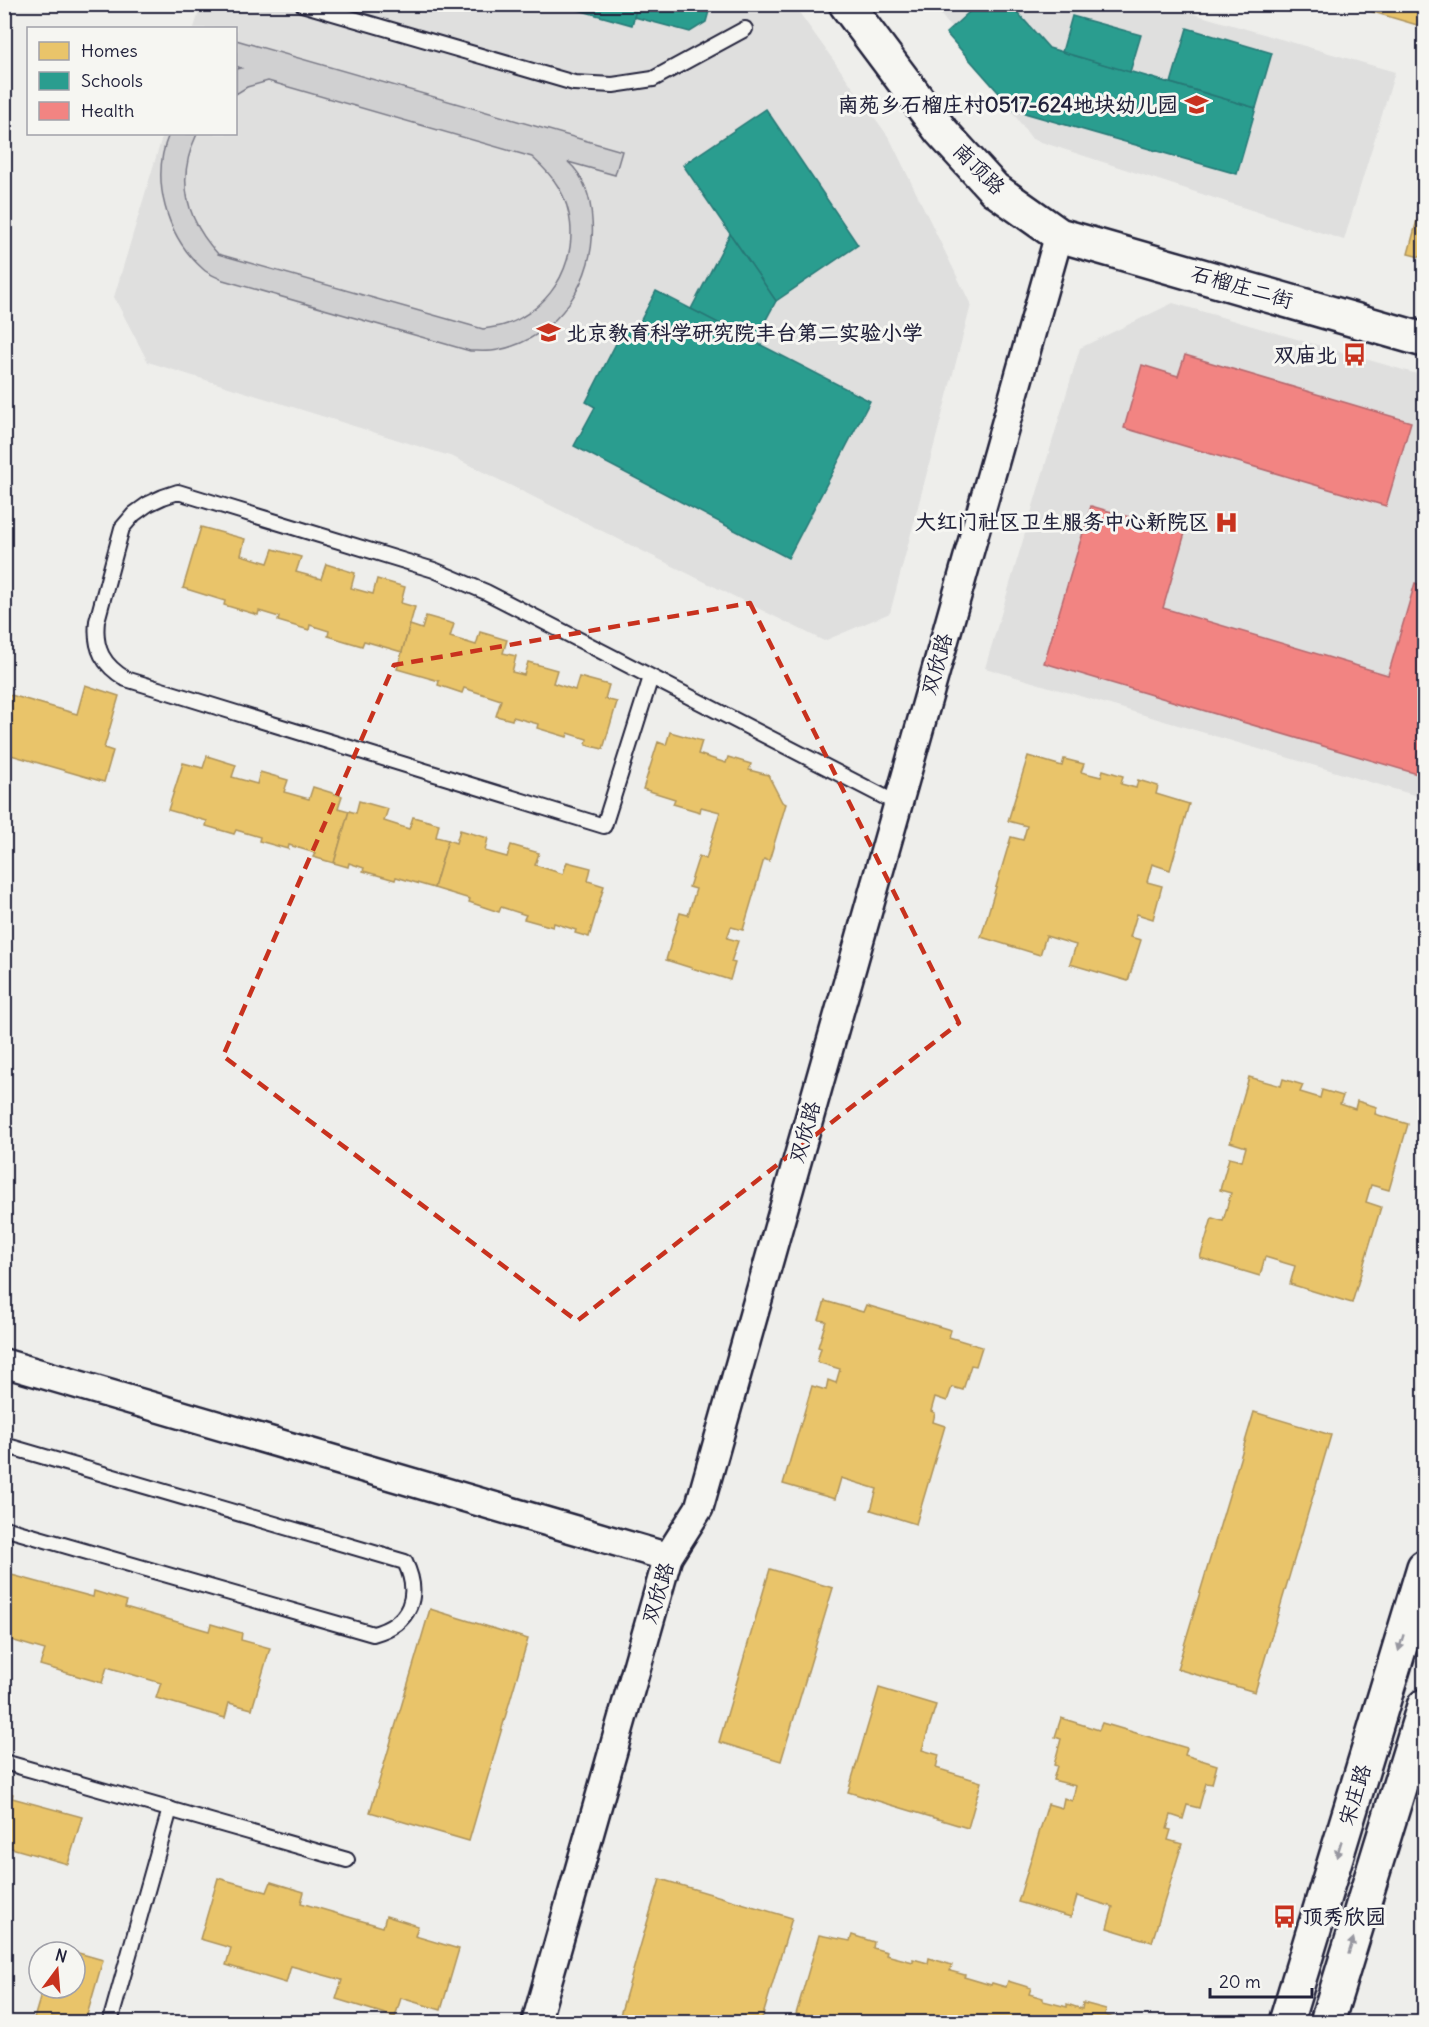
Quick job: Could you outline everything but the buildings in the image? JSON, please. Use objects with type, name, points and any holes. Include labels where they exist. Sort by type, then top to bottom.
[{"type":"main road","name":"南顶路","points":[[846,4],[941,131],[994,189],[1059,235]]},
{"type":"main road","name":"石榴庄二街","points":[[1059,235],[1425,340]]},
{"type":"main road","name":"宋庄路","points":[[1286,2022],[1425,1567]]},
{"type":"main road","name":"宋庄路","points":[[1327,2022],[1425,1706]]},
{"type":"street","name":"双欣路","points":[[536,2022],[668,1557],[699,1508],[1059,235]]},
{"type":"street","points":[[4,1363],[668,1557]]},
{"type":"lane","points":[[309,5],[574,83],[594,86],[653,79],[745,29]]},
{"type":"lane","points":[[651,676],[604,826],[126,679],[113,671],[103,659],[97,646],[96,621],[122,528],[134,514],[148,504],[178,492],[434,570],[486,592],[651,676],[898,804]]},
{"type":"lane","points":[[4,1445],[405,1562],[411,1574],[412,1600],[398,1623],[374,1634],[4,1528]]},
{"type":"lane","points":[[4,1762],[347,1860]]},
{"type":"lane","points":[[110,2022],[170,1809]]},
{"type":"highlighted area","points":[[750,603],[959,1023],[577,1321],[223,1056],[394,665]]},
{"type":"shaded area","name":"北京教育科学研究院丰台第二实验小学","points":[[793,4],[890,139],[971,305],[890,613],[824,641],[453,457],[148,362],[114,297],[163,135],[237,135],[237,27],[194,27],[201,5]]},
{"type":"shaded area","name":"南苑乡石榴庄村0517-624地块幼儿园","points":[[934,5],[1163,5],[1395,72],[1344,240],[1032,139]]},
{"type":"shaded area","points":[[237,40],[622,151],[615,175],[568,162],[574,167],[586,188],[592,220],[592,242],[588,263],[569,303],[539,333],[519,344],[495,351],[470,351],[223,280],[205,271],[190,256],[179,240],[165,206],[161,169],[163,151],[169,135],[197,135],[187,166],[187,197],[198,226],[218,254],[483,329],[513,322],[538,306],[560,277],[571,242],[571,224],[567,205],[553,179],[532,157],[268,81],[247,87],[237,93],[237,69],[241,68],[237,66]]},
{"type":"shaded area","name":"大红门社区卫生服务中心新院区","points":[[1173,303],[1424,376],[1424,798],[985,668],[1080,348]]},
{"type":"place","name":"南苑乡石榴庄村0517-624地块幼儿园","points":[[1196,105]]},
{"type":"place","name":"北京教育科学研究院丰台第二实验小学","points":[[548,333]]},
{"type":"place","name":"双庙北","points":[[1355,355]]},
{"type":"place","name":"大红门社区卫生服务中心新院区","points":[[1227,522]]},
{"type":"place","name":"顶秀欣园","points":[[1284,1917]]}]
